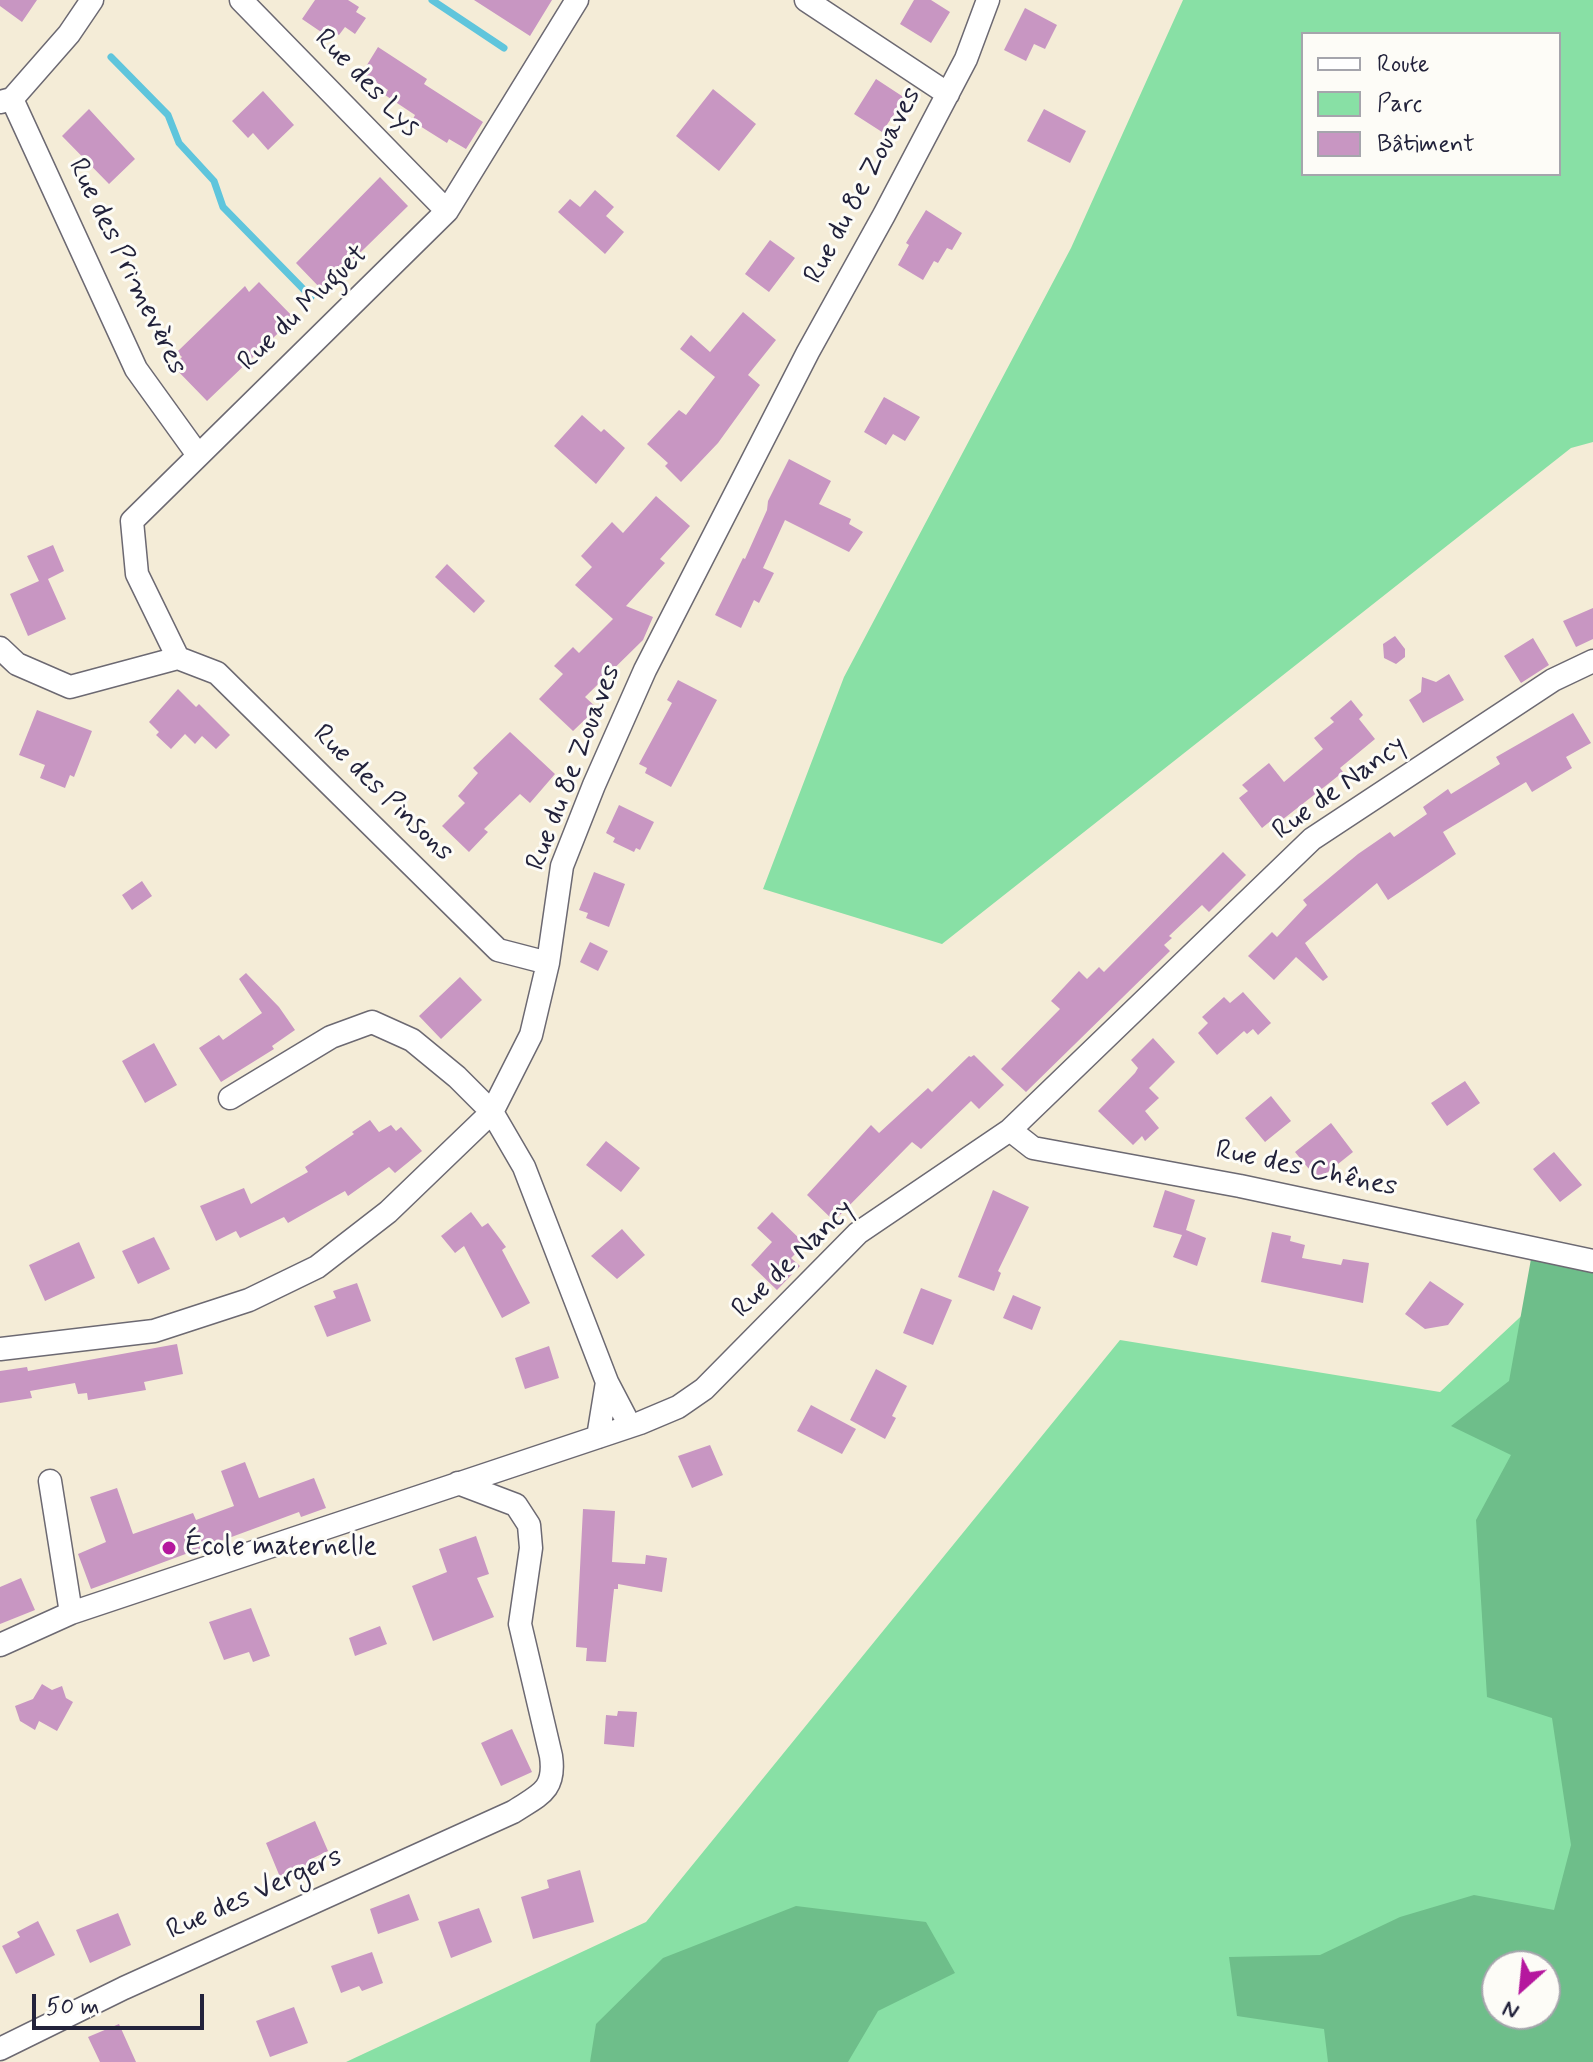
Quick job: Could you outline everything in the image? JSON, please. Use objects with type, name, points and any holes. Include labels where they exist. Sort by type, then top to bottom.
[{"type":"street","points":[[6,101],[69,34],[92,0]]},
{"type":"street","name":"Rue des Lys","points":[[241,0],[447,211]]},
{"type":"street","name":"Rue du Muguet","points":[[178,658],[137,574],[132,521],[447,211],[577,0]]},
{"type":"street","points":[[806,0],[948,94]]},
{"type":"street","name":"Rue du 8e Zouaves","points":[[0,1349],[154,1331],[249,1300],[317,1267],[388,1212],[486,1118],[531,1035],[548,963],[562,866],[645,670],[808,352],[966,59],[988,0]]},
{"type":"street","name":"Rue des Primevères","points":[[6,101],[136,369],[198,455]]},
{"type":"street","points":[[0,648],[17,664],[70,687],[178,658]]},
{"type":"street","name":"Rue des Pinsons","points":[[178,658],[217,673],[498,950],[548,963]]},
{"type":"street","name":"Rue de Nancy","points":[[0,1645],[71,1613],[598,1437],[678,1407],[704,1389],[858,1233],[1010,1130],[1312,839],[1553,680],[1593,661]]},
{"type":"street","points":[[230,1098],[331,1037],[372,1022],[412,1040],[457,1077],[524,1167],[607,1382],[630,1426]]},
{"type":"street","name":"Rue des Chênes","points":[[1010,1130],[1033,1148],[1240,1186],[1593,1261]]},
{"type":"street","points":[[598,1437],[607,1382]]},
{"type":"street","points":[[50,1481],[71,1613]]},
{"type":"street","name":"Rue des Vergers","points":[[0,2049],[137,1982],[513,1812],[547,1789],[552,1768],[521,1639],[521,1602],[531,1548],[529,1525],[516,1505],[458,1483]]},
{"type":"green space","points":[[1183,0],[1593,0],[1593,442],[1571,448],[942,944],[763,889],[844,677],[1071,248]]},
{"type":"green space","points":[[1593,1249],[1593,2062],[346,2062],[646,1922],[1120,1340],[1440,1392]]},
{"type":"green space","points":[[1531,1259],[1593,1265],[1593,2062],[1328,2062],[1324,2029],[1237,2016],[1229,1957],[1320,1955],[1400,1917],[1474,1895],[1554,1910],[1571,1845],[1552,1718],[1487,1697],[1476,1520],[1511,1455],[1451,1426],[1509,1381]]},
{"type":"green space","points":[[796,1906],[926,1922],[955,1973],[878,2011],[848,2062],[590,2062],[596,2024],[663,1958]]},
{"type":"building","points":[[0,0],[37,0],[22,22],[0,6]]},
{"type":"building","points":[[315,0],[348,0],[359,7],[356,12],[366,18],[355,34],[345,27],[339,35],[331,30],[327,36],[302,19]]},
{"type":"building","points":[[474,0],[552,0],[530,36]]},
{"type":"building","points":[[914,0],[931,0],[950,12],[931,43],[900,24]]},
{"type":"building","points":[[1025,8],[1057,25],[1045,49],[1034,44],[1026,61],[1004,50]]},
{"type":"building","points":[[378,47],[427,79],[424,84],[483,122],[466,149],[449,139],[447,143],[412,121],[415,115],[385,95],[388,90],[362,73]]},
{"type":"building","points":[[876,79],[905,98],[882,132],[854,114]]},
{"type":"building","points":[[713,89],[756,124],[719,171],[676,136]]},
{"type":"building","points":[[263,91],[294,125],[268,150],[253,133],[248,138],[232,121]]},
{"type":"building","points":[[89,109],[135,159],[109,184],[62,136]]},
{"type":"building","points":[[1044,109],[1086,131],[1070,163],[1027,141]]},
{"type":"building","points":[[380,177],[408,206],[322,290],[296,263]]},
{"type":"building","points":[[595,190],[614,207],[606,216],[624,232],[605,254],[558,212],[570,199],[580,207]]},
{"type":"building","points":[[926,210],[962,233],[952,250],[947,248],[938,263],[934,261],[923,280],[898,265],[909,245],[906,243]]},
{"type":"building","points":[[770,240],[795,258],[769,292],[745,274]]},
{"type":"building","points":[[259,282],[294,318],[207,401],[173,366],[182,357],[177,352],[245,286],[249,292]]},
{"type":"building","points":[[743,312],[776,340],[748,375],[760,385],[718,443],[681,482],[665,466],[668,463],[647,444],[679,410],[686,415],[715,377],[680,349],[691,335],[710,352]]},
{"type":"building","points":[[884,397],[920,417],[905,441],[893,434],[886,445],[864,432]]},
{"type":"building","points":[[582,415],[625,448],[596,484],[554,446]]},
{"type":"building","points":[[789,459],[831,481],[819,504],[851,519],[849,524],[863,532],[849,552],[785,520],[763,568],[774,573],[759,603],[754,600],[741,628],[715,615],[745,559]]},
{"type":"building","points":[[656,496],[690,526],[660,559],[665,563],[626,606],[653,617],[643,640],[585,697],[597,708],[573,731],[539,699],[563,674],[554,666],[573,647],[579,653],[613,619],[575,585],[592,567],[581,556],[612,522],[623,533]]},
{"type":"building","points":[[53,545],[64,571],[48,579],[66,619],[28,636],[10,594],[39,581],[27,556]]},
{"type":"building","points":[[447,564],[485,601],[474,613],[435,577]]},
{"type":"building","points":[[1593,608],[1593,639],[1576,647],[1563,621]]},
{"type":"building","points":[[1395,636],[1405,649],[1405,657],[1396,664],[1384,658],[1383,644]]},
{"type":"building","points":[[1533,638],[1549,665],[1521,683],[1504,656]]},
{"type":"building","points":[[1449,674],[1464,700],[1423,723],[1409,700],[1421,692],[1422,677],[1436,682]]},
{"type":"building","points":[[678,680],[717,700],[671,787],[645,773],[647,768],[639,764],[672,703],[667,700]]},
{"type":"building","points":[[178,689],[196,707],[199,704],[230,735],[216,749],[202,736],[195,744],[185,734],[171,749],[156,735],[159,732],[149,722]]},
{"type":"building","points":[[1351,700],[1363,715],[1359,719],[1375,739],[1340,768],[1343,772],[1328,784],[1282,820],[1278,815],[1262,828],[1239,798],[1248,791],[1242,785],[1269,763],[1284,782],[1323,749],[1314,738],[1334,722],[1330,718]]},
{"type":"building","points":[[37,710],[92,731],[74,777],[70,775],[65,788],[40,778],[45,765],[19,755]]},
{"type":"building","points":[[1573,713],[1591,743],[1566,757],[1572,768],[1532,792],[1526,782],[1443,832],[1456,854],[1388,900],[1377,883],[1305,943],[1328,977],[1323,981],[1296,957],[1274,980],[1248,956],[1272,932],[1277,937],[1307,905],[1303,900],[1358,854],[1390,832],[1394,837],[1427,814],[1423,807],[1448,789],[1451,794],[1500,764],[1496,757]]},
{"type":"building","points":[[510,732],[555,774],[530,803],[520,794],[484,829],[488,832],[469,852],[442,826],[465,803],[458,796],[478,773],[473,768]]},
{"type":"building","points":[[619,805],[654,822],[640,850],[636,848],[634,852],[613,842],[615,838],[606,833]]},
{"type":"building","points":[[1223,852],[1246,875],[1209,912],[1202,905],[1169,936],[1172,938],[1164,945],[1170,951],[1026,1092],[1001,1069],[1060,1009],[1051,1001],[1079,971],[1087,979],[1099,967],[1104,972]]},
{"type":"building","points":[[594,872],[625,884],[609,927],[586,918],[588,913],[579,910]]},
{"type":"building","points":[[142,881],[152,896],[132,910],[122,895]]},
{"type":"building","points":[[590,942],[608,951],[598,971],[580,962]]},
{"type":"building","points":[[246,973],[279,1007],[295,1030],[272,1046],[274,1049],[221,1082],[199,1048],[219,1035],[223,1040],[262,1013],[239,979]]},
{"type":"building","points":[[460,977],[482,1000],[441,1039],[419,1016]]},
{"type":"building","points":[[1243,992],[1271,1023],[1258,1035],[1253,1029],[1247,1034],[1244,1031],[1217,1055],[1198,1033],[1208,1023],[1202,1017],[1224,997],[1230,1003]]},
{"type":"building","points":[[1153,1038],[1175,1062],[1149,1088],[1159,1098],[1145,1111],[1159,1128],[1145,1141],[1142,1136],[1133,1145],[1098,1111],[1135,1073],[1138,1068],[1131,1060]]},
{"type":"building","points":[[154,1043],[177,1085],[145,1103],[122,1061]]},
{"type":"building","points":[[974,1055],[1004,1085],[979,1109],[971,1101],[921,1149],[912,1142],[834,1221],[807,1195],[871,1125],[879,1133],[928,1088],[932,1092],[969,1056]]},
{"type":"building","points":[[1465,1081],[1480,1103],[1447,1126],[1431,1103]]},
{"type":"building","points":[[1271,1096],[1291,1121],[1265,1142],[1245,1118]]},
{"type":"building","points":[[370,1120],[379,1132],[391,1125],[396,1131],[401,1127],[422,1151],[395,1173],[389,1167],[348,1196],[345,1191],[288,1223],[284,1217],[240,1238],[236,1231],[216,1241],[200,1206],[244,1188],[251,1204],[308,1172],[305,1167]]},
{"type":"building","points":[[1331,1123],[1353,1152],[1318,1180],[1295,1152]]},
{"type":"building","points":[[606,1141],[640,1168],[621,1192],[586,1165]]},
{"type":"building","points":[[1554,1152],[1582,1185],[1560,1202],[1533,1169]]},
{"type":"building","points":[[993,1190],[1029,1207],[998,1271],[1001,1273],[994,1291],[958,1277]]},
{"type":"building","points":[[1165,1190],[1195,1200],[1186,1230],[1206,1238],[1197,1266],[1173,1257],[1182,1235],[1153,1227]]},
{"type":"building","points":[[471,1212],[482,1227],[488,1223],[506,1247],[502,1250],[530,1303],[502,1318],[464,1246],[455,1253],[441,1236]]},
{"type":"building","points":[[772,1212],[805,1244],[791,1258],[800,1266],[777,1290],[751,1265],[772,1242],[757,1228]]},
{"type":"building","points":[[622,1229],[645,1255],[617,1279],[591,1256]]},
{"type":"building","points":[[1272,1232],[1291,1236],[1290,1241],[1305,1245],[1302,1258],[1341,1265],[1343,1259],[1369,1263],[1363,1303],[1261,1282]]},
{"type":"building","points":[[154,1237],[170,1269],[138,1284],[122,1251]]},
{"type":"building","points":[[79,1242],[95,1278],[45,1301],[29,1265]]},
{"type":"building","points":[[1430,1281],[1464,1304],[1448,1325],[1425,1329],[1405,1314]]},
{"type":"building","points":[[357,1283],[371,1321],[327,1337],[314,1306],[336,1298],[333,1291]]},
{"type":"building","points":[[921,1288],[952,1300],[933,1345],[903,1333]]},
{"type":"building","points":[[1013,1295],[1041,1307],[1032,1330],[1003,1318]]},
{"type":"building","points":[[177,1344],[183,1374],[144,1382],[146,1390],[88,1400],[87,1393],[78,1394],[75,1383],[30,1391],[32,1398],[0,1403],[0,1371],[27,1367],[28,1371]]},
{"type":"building","points":[[549,1346],[559,1378],[525,1389],[515,1358]]},
{"type":"building","points":[[876,1369],[907,1386],[885,1439],[850,1420]]},
{"type":"building","points":[[811,1405],[856,1429],[842,1454],[797,1431]]},
{"type":"building","points":[[710,1445],[723,1475],[692,1488],[678,1456]]},
{"type":"building","points":[[245,1462],[259,1498],[314,1478],[326,1508],[301,1517],[299,1512],[91,1589],[78,1554],[106,1542],[90,1497],[117,1488],[133,1534],[193,1513],[196,1520],[234,1506],[221,1471]]},
{"type":"building","points":[[583,1509],[615,1511],[612,1562],[645,1564],[646,1555],[667,1558],[662,1592],[618,1584],[618,1589],[614,1589],[606,1662],[586,1661],[587,1648],[576,1647]]},
{"type":"building","points":[[476,1536],[489,1574],[477,1578],[494,1617],[433,1641],[412,1586],[447,1572],[439,1549]]},
{"type":"building","points":[[21,1578],[35,1610],[0,1624],[0,1587]]},
{"type":"building","points":[[251,1608],[270,1656],[253,1662],[249,1652],[224,1660],[209,1622]]},
{"type":"building","points":[[380,1626],[387,1644],[355,1656],[349,1638]]},
{"type":"building","points":[[42,1684],[52,1690],[62,1686],[66,1698],[73,1702],[57,1731],[39,1721],[35,1730],[20,1721],[15,1706],[33,1699]]},
{"type":"building","points":[[618,1711],[637,1712],[634,1747],[604,1744],[606,1715],[617,1716]]},
{"type":"building","points":[[512,1729],[532,1772],[501,1786],[481,1743]]},
{"type":"building","points":[[315,1821],[328,1851],[309,1860],[310,1865],[280,1877],[266,1843]]},
{"type":"building","points":[[580,1870],[594,1922],[533,1939],[521,1897],[549,1888],[547,1880]]},
{"type":"building","points":[[409,1894],[419,1920],[378,1934],[370,1909]]},
{"type":"building","points":[[479,1908],[492,1942],[451,1958],[438,1922]]},
{"type":"building","points":[[118,1913],[131,1945],[90,1963],[76,1930]]},
{"type":"building","points":[[38,1921],[55,1955],[16,1974],[2,1946],[20,1937],[17,1932]]},
{"type":"building","points":[[372,1952],[383,1983],[362,1991],[359,1986],[341,1993],[331,1966]]},
{"type":"building","points":[[294,2007],[308,2043],[270,2057],[256,2021]]},
{"type":"building","points":[[119,2024],[136,2062],[100,2062],[88,2037]]},
{"type":"waterway","points":[[432,0],[504,48]]},
{"type":"waterway","points":[[111,57],[168,115],[179,143],[214,181],[223,207],[311,297]]},
{"type":"place","name":"École maternelle","points":[[169,1548]]}]
